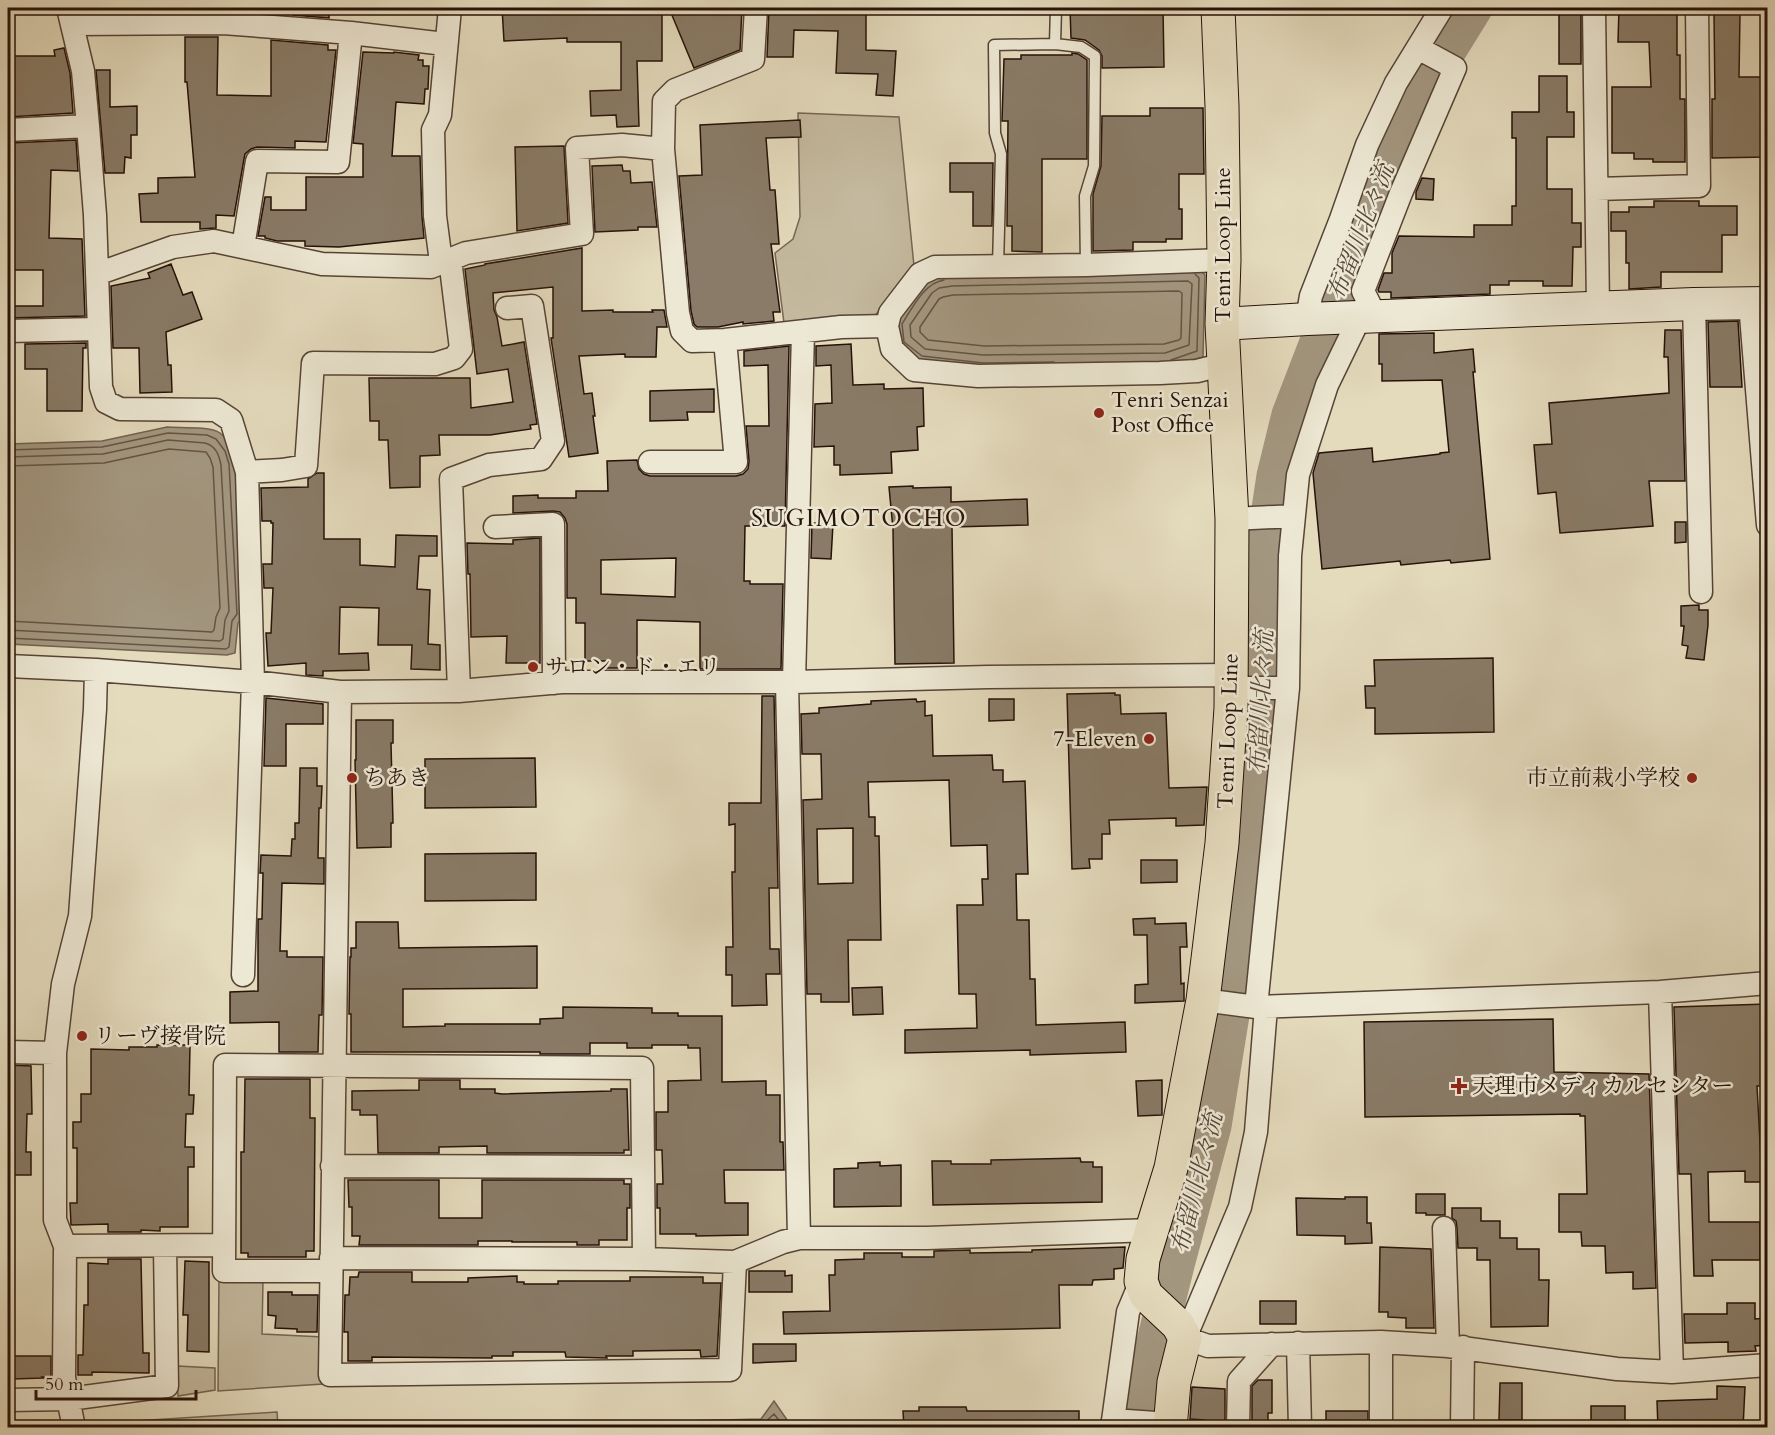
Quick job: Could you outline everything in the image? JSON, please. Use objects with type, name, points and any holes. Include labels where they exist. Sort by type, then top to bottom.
[{"type":"main road","name":"Tenri Loop Line","points":[[1143,1288],[1143,1259],[1171,1168],[1203,1000],[1222,843],[1231,681],[1232,519],[1222,324],[1224,260],[1218,8]]},
{"type":"main road","points":[[1143,1288],[1181,1331],[1170,1426]]},
{"type":"street","points":[[247,472],[306,466],[313,363],[435,364],[454,358],[461,349],[446,261],[435,216],[433,130],[440,115],[450,8]]},
{"type":"street","points":[[756,8],[753,59],[675,90],[664,101],[663,149],[678,314],[682,331],[692,340],[725,340],[841,327],[887,326]]},
{"type":"street","points":[[1307,319],[1311,296],[1367,144],[1396,83],[1442,8]]},
{"type":"street","points":[[1594,8],[1598,308]]},
{"type":"street","points":[[1597,189],[1699,186],[1697,8]]},
{"type":"street","points":[[243,975],[253,682],[247,472],[231,420],[216,410],[120,409],[106,402],[101,387],[88,126],[82,71],[70,16],[223,23],[351,33],[445,44]]},
{"type":"street","points":[[243,247],[257,161],[338,162],[351,33]]},
{"type":"street","points":[[1418,48],[1455,68],[1401,193],[1363,291],[1363,317],[1327,385],[1298,475],[1290,556],[1288,688],[1261,1007],[1256,1132],[1240,1207],[1181,1331],[1208,1346],[1381,1342],[1456,1346],[1617,1369],[1672,1372],[1767,1365]]},
{"type":"street","points":[[8,130],[88,126]]},
{"type":"street","points":[[97,274],[173,247],[214,241],[322,264],[431,267],[466,252],[582,234],[577,148],[622,145],[663,149]]},
{"type":"street","points":[[1224,260],[935,267],[920,274],[890,314],[887,326],[892,349],[914,370],[978,376],[1138,373],[1197,371],[1225,364]]},
{"type":"street","points":[[1222,324],[1759,303],[1767,525]]},
{"type":"street","points":[[1694,304],[1701,592]]},
{"type":"street","points":[[459,691],[451,479],[489,465],[541,459],[554,441],[532,306],[507,308]]},
{"type":"street","points":[[8,331],[98,329]]},
{"type":"street","points":[[799,1238],[791,682],[803,332]]},
{"type":"street","points":[[650,462],[736,462],[725,340]]},
{"type":"street","points":[[1232,519],[1294,516]]},
{"type":"street","points":[[495,527],[553,524],[554,683]]},
{"type":"street","points":[[8,666],[253,682],[339,692],[459,691],[554,683],[791,682],[988,677],[1231,681],[1288,688]]},
{"type":"street","points":[[74,1428],[64,1378],[65,1246],[55,1220],[55,1053],[63,984],[81,916],[96,670]]},
{"type":"street","points":[[339,692],[330,1375],[730,1370],[735,1262]]},
{"type":"street","points":[[1203,1000],[1261,1007],[1660,992],[1767,983]]},
{"type":"street","points":[[1660,992],[1672,1372]]},
{"type":"street","points":[[8,1053],[55,1053]]},
{"type":"street","points":[[644,1259],[642,1068],[225,1065],[224,1271],[331,1265],[644,1259],[735,1262],[783,1242],[799,1238],[927,1238],[1152,1230]]},
{"type":"street","points":[[332,1166],[643,1167]]},
{"type":"street","points":[[1444,1228],[1462,1428]]},
{"type":"street","points":[[65,1246],[224,1245]]},
{"type":"street","points":[[8,1400],[69,1399],[166,1386],[165,1246]]},
{"type":"street","points":[[1143,1288],[1128,1312],[1112,1424],[1170,1426]]},
{"type":"street","points":[[1381,1342],[1381,1428]]},
{"type":"street","points":[[1298,1343],[1300,1428]]},
{"type":"street","points":[[1238,1428],[1239,1381],[1272,1344]]},
{"type":"lane","points":[[1055,44],[1056,8]]},
{"type":"lane","points":[[998,266],[1001,154],[995,133],[994,45],[1055,44],[1081,47],[1095,56],[1094,166],[1084,196],[1086,265]]},
{"type":"shaded area","points":[[798,113],[899,117],[914,266],[874,317],[784,323],[775,253],[793,239],[800,217]]},
{"type":"shaded area","points":[[219,1277],[263,1281],[262,1334],[323,1337],[323,1384],[218,1391]]},
{"type":"shaded area","points":[[177,1366],[215,1368],[215,1390],[178,1396]]},
{"type":"shaded area","points":[[277,1412],[278,1427],[88,1427],[88,1424]]},
{"type":"water","points":[[1198,267],[1205,275],[1203,357],[1167,367],[983,369],[919,362],[899,345],[896,322],[933,275]]},
{"type":"water","points":[[167,427],[202,428],[220,433],[226,439],[233,455],[243,618],[238,623],[235,653],[227,655],[8,644],[8,444],[102,441]]},
{"type":"water","points":[[774,1401],[792,1427],[455,1427],[761,1419]]},
{"type":"building","points":[[293,8],[329,8],[329,18],[293,15]]},
{"type":"building","points":[[502,8],[525,8],[525,12],[662,8],[662,61],[637,61],[639,126],[617,127],[616,115],[591,116],[590,91],[621,90],[621,42],[567,42],[567,38],[504,41]]},
{"type":"building","points":[[669,8],[736,12],[736,8],[742,8],[740,50],[694,68]]},
{"type":"building","points":[[769,8],[866,8],[866,50],[896,51],[893,96],[876,95],[878,74],[836,73],[838,31],[794,30],[793,57],[767,57]]},
{"type":"building","points":[[1070,8],[1163,8],[1164,67],[1102,68],[1102,56],[1099,50],[1085,40],[1071,38]]},
{"type":"building","points":[[1559,8],[1581,8],[1581,64],[1559,64]]},
{"type":"building","points":[[1619,8],[1677,8],[1680,99],[1685,99],[1685,162],[1653,162],[1653,159],[1634,159],[1634,153],[1612,153],[1612,87],[1651,87],[1649,42],[1618,42]]},
{"type":"building","points":[[1714,13],[1740,13],[1739,77],[1767,77],[1767,157],[1712,158],[1712,99],[1715,99]]},
{"type":"building","points":[[185,37],[218,37],[217,95],[271,96],[271,40],[328,45],[328,50],[336,50],[326,142],[295,141],[295,148],[257,147],[251,149],[245,154],[234,216],[216,215],[216,228],[200,229],[200,222],[141,222],[139,194],[158,193],[158,178],[195,177],[187,82],[185,82]]},
{"type":"building","points":[[64,48],[70,73],[73,113],[8,117],[8,56],[55,56],[54,50]]},
{"type":"building","points":[[363,52],[419,55],[418,60],[423,60],[423,66],[429,66],[428,89],[425,89],[424,104],[396,102],[392,156],[420,156],[424,238],[339,247],[305,246],[305,241],[277,241],[258,236],[265,197],[271,197],[271,210],[306,210],[306,177],[363,177],[363,144],[353,143]]},
{"type":"building","points":[[1072,53],[1087,60],[1087,159],[1042,159],[1042,252],[1012,251],[1012,226],[1007,226],[1008,121],[1002,121],[1004,59],[1021,59],[1021,55],[1072,55]]},
{"type":"building","points":[[96,70],[110,70],[110,107],[137,106],[137,135],[131,135],[131,158],[125,157],[124,173],[105,173]]},
{"type":"building","points":[[1539,76],[1567,76],[1567,112],[1574,112],[1574,137],[1547,137],[1547,189],[1572,189],[1572,223],[1581,223],[1581,247],[1573,247],[1572,286],[1543,286],[1543,281],[1509,281],[1509,285],[1490,285],[1490,294],[1391,298],[1391,292],[1379,292],[1384,273],[1392,273],[1392,253],[1399,236],[1474,237],[1474,225],[1512,225],[1512,206],[1516,206],[1516,138],[1512,138],[1512,112],[1539,112]]},
{"type":"building","points":[[1150,108],[1203,108],[1204,174],[1179,174],[1182,239],[1166,239],[1166,242],[1133,242],[1133,250],[1093,251],[1093,194],[1101,166],[1102,116],[1150,116]]},
{"type":"building","points":[[800,120],[801,137],[766,138],[770,190],[775,190],[779,244],[771,244],[780,312],[773,312],[774,321],[697,327],[691,311],[679,176],[702,175],[700,125]]},
{"type":"building","points":[[76,140],[78,171],[51,170],[49,238],[82,239],[85,316],[8,318],[8,306],[43,306],[43,270],[8,270],[9,143]]},
{"type":"building","points":[[564,146],[568,223],[517,231],[515,147]]},
{"type":"building","points":[[950,163],[993,163],[992,226],[973,226],[973,192],[950,192]]},
{"type":"building","points":[[622,165],[623,171],[630,171],[631,183],[652,182],[657,227],[595,232],[592,166]]},
{"type":"building","points":[[1422,178],[1434,179],[1433,200],[1416,199],[1416,192]]},
{"type":"building","points":[[1654,201],[1699,201],[1699,206],[1737,206],[1737,235],[1722,235],[1722,272],[1661,272],[1661,287],[1629,289],[1626,231],[1611,231],[1611,212],[1629,212],[1629,207],[1654,207]]},
{"type":"building","points":[[582,248],[582,311],[653,312],[652,310],[664,310],[667,327],[657,327],[656,357],[625,357],[625,354],[579,356],[584,394],[592,393],[598,453],[569,457],[551,338],[553,338],[553,287],[493,293],[494,310],[502,346],[524,342],[537,424],[530,425],[531,429],[490,435],[439,435],[440,455],[420,456],[420,487],[390,488],[388,440],[379,440],[379,421],[370,421],[369,378],[470,378],[471,408],[513,402],[508,369],[477,374],[465,269]]},
{"type":"building","points":[[171,264],[183,295],[192,292],[202,319],[166,332],[172,392],[140,393],[139,348],[113,348],[111,286],[150,278],[148,273]]},
{"type":"building","points":[[1738,321],[1742,387],[1710,387],[1708,322]]},
{"type":"building","points":[[1665,330],[1681,330],[1685,481],[1649,481],[1653,526],[1560,533],[1556,492],[1538,494],[1534,445],[1552,444],[1549,403],[1669,393],[1668,357],[1664,357]]},
{"type":"building","points":[[1434,333],[1434,353],[1473,349],[1475,372],[1473,372],[1490,559],[1401,565],[1400,561],[1322,569],[1313,473],[1319,453],[1372,448],[1373,462],[1449,452],[1442,380],[1382,381],[1382,364],[1379,364],[1379,334]]},
{"type":"building","points":[[86,343],[86,348],[83,348],[82,411],[47,411],[47,369],[25,369],[25,344]]},
{"type":"building","points":[[851,344],[853,385],[884,384],[884,389],[923,388],[924,426],[917,427],[918,450],[891,452],[892,473],[840,475],[840,465],[834,465],[834,446],[814,447],[815,404],[832,403],[831,365],[816,366],[816,346]]},
{"type":"building","points":[[789,346],[785,526],[745,526],[744,581],[750,581],[750,584],[783,584],[781,669],[700,669],[700,622],[637,620],[637,668],[607,668],[607,661],[585,661],[585,623],[576,623],[576,598],[567,598],[567,524],[565,518],[560,512],[553,511],[513,513],[513,496],[576,498],[576,491],[608,491],[607,461],[637,460],[639,469],[650,476],[736,476],[743,474],[748,469],[749,461],[746,426],[769,426],[768,365],[744,366],[744,351]],"holes":[[[676,558],[675,597],[601,594],[601,560]]]},
{"type":"building","points":[[714,389],[714,412],[687,412],[688,420],[650,421],[650,391]]},
{"type":"building","points":[[317,473],[324,473],[324,539],[360,539],[360,565],[395,567],[396,535],[437,536],[437,556],[419,556],[417,589],[430,590],[428,644],[440,645],[440,670],[411,669],[412,645],[378,645],[379,608],[340,607],[339,654],[368,653],[369,670],[323,671],[323,676],[306,675],[306,663],[268,666],[266,633],[271,633],[273,588],[264,588],[263,564],[272,564],[273,523],[262,521],[261,488],[308,487],[308,479]]},
{"type":"building","points":[[913,486],[913,488],[951,487],[951,502],[1027,499],[1028,525],[952,527],[954,663],[895,664],[893,529],[889,487]]},
{"type":"building","points":[[1675,522],[1686,522],[1686,542],[1675,543]]},
{"type":"building","points":[[812,523],[833,524],[831,559],[811,558]]},
{"type":"building","points":[[540,538],[540,663],[506,663],[507,636],[471,637],[467,543],[513,544],[513,540]]},
{"type":"building","points":[[1699,605],[1699,610],[1708,610],[1704,660],[1686,658],[1688,646],[1682,645],[1684,626],[1681,626],[1681,606]]},
{"type":"building","points":[[1493,658],[1494,732],[1375,734],[1375,708],[1366,708],[1365,686],[1375,686],[1374,660]]},
{"type":"building","points":[[1115,693],[1115,695],[1120,695],[1121,714],[1166,713],[1169,788],[1207,787],[1204,825],[1176,826],[1176,818],[1109,820],[1110,834],[1102,834],[1102,859],[1089,859],[1090,868],[1072,869],[1067,694]]},
{"type":"building","points":[[762,696],[774,696],[778,888],[769,888],[770,949],[779,949],[780,974],[766,974],[767,1005],[732,1006],[732,975],[726,975],[726,947],[733,947],[732,872],[735,872],[735,824],[729,825],[729,803],[761,803]]},
{"type":"building","points":[[266,698],[323,704],[323,724],[286,724],[286,766],[264,766]]},
{"type":"building","points":[[916,699],[917,702],[925,701],[925,716],[932,715],[933,756],[992,755],[993,770],[1003,770],[1003,782],[1025,781],[1028,874],[1016,874],[1017,920],[1029,920],[1030,979],[1035,979],[1036,1025],[1125,1022],[1126,1052],[1030,1055],[1030,1050],[905,1053],[905,1030],[977,1028],[976,994],[959,994],[957,905],[983,905],[982,879],[988,879],[987,845],[951,846],[949,780],[868,782],[869,817],[875,817],[875,836],[879,836],[881,940],[848,940],[849,1002],[821,1002],[821,994],[807,994],[803,800],[822,799],[821,754],[802,754],[801,714],[819,713],[819,708],[871,704],[871,701]],"holes":[[[853,828],[853,883],[818,884],[817,829]]]},
{"type":"building","points":[[989,699],[1014,699],[1014,720],[989,721]]},
{"type":"building","points":[[356,720],[393,720],[391,847],[357,848]]},
{"type":"building","points":[[535,758],[536,807],[425,808],[425,759]]},
{"type":"building","points":[[300,768],[317,768],[317,786],[322,786],[318,858],[324,858],[324,884],[282,883],[280,951],[287,951],[287,957],[323,957],[322,1015],[319,1015],[318,1052],[279,1052],[279,1022],[230,1023],[230,992],[258,991],[258,919],[262,919],[261,855],[291,856],[292,839],[295,839],[295,823],[299,823]]},
{"type":"building","points":[[536,853],[536,900],[425,901],[425,854]]},
{"type":"building","points":[[1141,860],[1177,860],[1177,882],[1141,883]]},
{"type":"building","points":[[1155,918],[1155,924],[1186,923],[1187,947],[1180,947],[1184,1001],[1135,1003],[1135,985],[1148,984],[1147,935],[1134,935],[1133,919]]},
{"type":"building","points":[[356,922],[398,922],[399,948],[537,946],[537,988],[403,989],[403,1027],[445,1026],[445,1024],[540,1024],[540,1019],[563,1018],[563,1007],[652,1008],[652,1013],[678,1013],[678,1016],[722,1016],[722,1082],[766,1081],[766,1095],[780,1095],[780,1142],[783,1142],[784,1170],[724,1170],[725,1203],[748,1203],[748,1235],[660,1234],[657,1184],[663,1184],[662,1150],[656,1150],[656,1112],[668,1112],[668,1081],[701,1080],[700,1048],[688,1048],[688,1045],[652,1045],[652,1048],[627,1048],[627,1043],[590,1043],[590,1054],[351,1052],[350,957],[351,948],[356,948]]},
{"type":"building","points":[[882,987],[883,1014],[853,1015],[852,988]]},
{"type":"building","points":[[1767,1004],[1767,1086],[1757,1086],[1761,1161],[1765,1161],[1766,1182],[1745,1182],[1745,1171],[1708,1172],[1709,1222],[1760,1222],[1760,1260],[1712,1260],[1713,1276],[1694,1276],[1691,1174],[1679,1174],[1674,1007]]},
{"type":"building","points":[[1553,1019],[1554,1072],[1649,1074],[1656,1288],[1633,1289],[1633,1272],[1606,1273],[1605,1246],[1582,1246],[1581,1232],[1559,1232],[1559,1194],[1587,1194],[1585,1116],[1580,1116],[1580,1114],[1365,1117],[1364,1022]]},
{"type":"building","points":[[157,1045],[190,1045],[189,1095],[194,1095],[193,1114],[186,1114],[185,1147],[194,1147],[194,1167],[188,1167],[188,1227],[160,1227],[160,1231],[108,1232],[108,1224],[71,1225],[70,1203],[77,1203],[77,1148],[73,1148],[73,1122],[81,1122],[81,1094],[91,1094],[91,1049],[129,1050],[129,1047],[157,1047]]},
{"type":"building","points":[[8,1065],[31,1066],[32,1114],[27,1114],[26,1152],[31,1152],[31,1175],[8,1175]]},
{"type":"building","points":[[245,1079],[310,1079],[310,1118],[315,1118],[314,1251],[306,1251],[306,1257],[248,1257],[248,1253],[241,1253],[241,1152],[244,1152]]},
{"type":"building","points":[[419,1080],[460,1080],[460,1089],[495,1089],[495,1093],[502,1094],[627,1089],[629,1150],[624,1150],[624,1153],[487,1153],[487,1146],[439,1147],[439,1153],[378,1153],[377,1115],[360,1115],[360,1110],[352,1110],[352,1091],[419,1090]]},
{"type":"building","points":[[1162,1080],[1162,1115],[1138,1116],[1136,1081]]},
{"type":"building","points":[[1080,1158],[1081,1162],[1093,1162],[1093,1167],[1102,1167],[1102,1202],[933,1205],[932,1161],[951,1161],[951,1164],[991,1164],[991,1160]]},
{"type":"building","points":[[880,1162],[880,1166],[901,1165],[901,1206],[834,1207],[834,1169],[858,1168],[858,1163]]},
{"type":"building","points":[[348,1180],[439,1180],[439,1218],[482,1218],[482,1180],[624,1180],[624,1184],[630,1184],[627,1240],[599,1240],[599,1245],[577,1245],[577,1242],[478,1241],[478,1245],[359,1245],[360,1236],[352,1236],[352,1207],[349,1207]]},
{"type":"building","points":[[1416,1194],[1445,1194],[1445,1215],[1416,1213]]},
{"type":"building","points":[[1345,1197],[1367,1197],[1367,1223],[1371,1223],[1372,1243],[1345,1244],[1345,1236],[1297,1235],[1296,1198],[1345,1199]]},
{"type":"building","points":[[1452,1208],[1481,1208],[1481,1221],[1500,1221],[1500,1238],[1517,1238],[1517,1249],[1539,1249],[1539,1280],[1549,1280],[1548,1326],[1491,1327],[1490,1260],[1477,1260],[1477,1248],[1458,1248],[1456,1221],[1452,1218]]},
{"type":"building","points":[[1125,1247],[1123,1268],[1114,1269],[1114,1279],[1093,1280],[1092,1285],[1059,1285],[1060,1328],[784,1334],[783,1312],[830,1311],[829,1275],[835,1275],[835,1260],[864,1259],[864,1253],[902,1253],[902,1257],[934,1257],[934,1251],[1032,1252],[1032,1250]]},
{"type":"building","points":[[1380,1247],[1431,1249],[1434,1328],[1406,1328],[1406,1318],[1388,1317],[1388,1312],[1379,1312]]},
{"type":"building","points":[[108,1259],[141,1259],[143,1353],[149,1353],[149,1373],[92,1372],[92,1375],[78,1375],[78,1355],[83,1355],[84,1305],[88,1305],[88,1263],[108,1264]]},
{"type":"building","points":[[185,1261],[209,1262],[209,1352],[187,1351],[188,1315],[183,1315]]},
{"type":"building","points":[[749,1271],[785,1271],[785,1276],[792,1275],[792,1292],[749,1292]]},
{"type":"building","points":[[359,1272],[412,1272],[412,1282],[468,1282],[468,1278],[517,1276],[517,1282],[524,1282],[524,1284],[558,1284],[558,1281],[630,1281],[630,1277],[703,1277],[703,1283],[721,1283],[717,1356],[701,1357],[700,1350],[633,1351],[633,1356],[606,1356],[607,1358],[566,1357],[565,1352],[513,1352],[513,1356],[492,1356],[492,1358],[372,1357],[372,1361],[348,1361],[348,1332],[344,1332],[345,1295],[349,1295],[350,1277],[358,1277]]},
{"type":"building","points":[[268,1292],[318,1295],[317,1332],[297,1332],[297,1329],[275,1328],[276,1316],[268,1315]]},
{"type":"building","points":[[1260,1301],[1296,1301],[1296,1324],[1260,1324]]},
{"type":"building","points":[[1727,1303],[1755,1303],[1755,1319],[1767,1318],[1767,1345],[1755,1346],[1756,1351],[1728,1352],[1728,1342],[1685,1343],[1684,1314],[1727,1314]]},
{"type":"building","points":[[753,1344],[796,1344],[796,1361],[753,1363]]},
{"type":"building","points":[[12,1356],[51,1356],[51,1377],[12,1379]]},
{"type":"building","points":[[1258,1380],[1272,1380],[1272,1413],[1268,1413],[1268,1428],[1252,1428],[1252,1386]]},
{"type":"building","points":[[1500,1383],[1522,1383],[1522,1420],[1499,1420]]},
{"type":"building","points":[[1717,1386],[1745,1387],[1743,1428],[1658,1428],[1657,1401],[1717,1399]]},
{"type":"building","points":[[1192,1387],[1225,1389],[1225,1426],[1204,1425],[1204,1420],[1190,1419]]},
{"type":"building","points":[[1591,1406],[1625,1406],[1625,1428],[1591,1428]]},
{"type":"building","points":[[919,1407],[966,1407],[967,1411],[1079,1411],[1079,1428],[904,1428],[903,1411],[919,1411]]},
{"type":"building","points":[[1326,1411],[1368,1411],[1368,1428],[1326,1428]]},
{"type":"waterway","name":"布留川北々流","points":[[1141,1428],[1153,1354],[1212,1126],[1236,978],[1263,735],[1266,542],[1276,476],[1291,415],[1382,172],[1426,84],[1473,8]]},
{"type":"place","name":"Tenri Senzai Post Office","points":[[1099,413]]},
{"type":"place","name":"サロン・ド・エリ","points":[[533,667]]},
{"type":"place","name":"7-Eleven","points":[[1149,739]]},
{"type":"place","name":"ちあき","points":[[352,778]]},
{"type":"place","name":"市立前栽小学校","points":[[1692,778]]},
{"type":"place","name":"リーヴ接骨院","points":[[82,1036]]},
{"type":"place","name":"天理市メディカルセンター","points":[[1459,1086]]},
{"type":"district","name":"SUGIMOTOCHO","points":[[859,518]]}]
